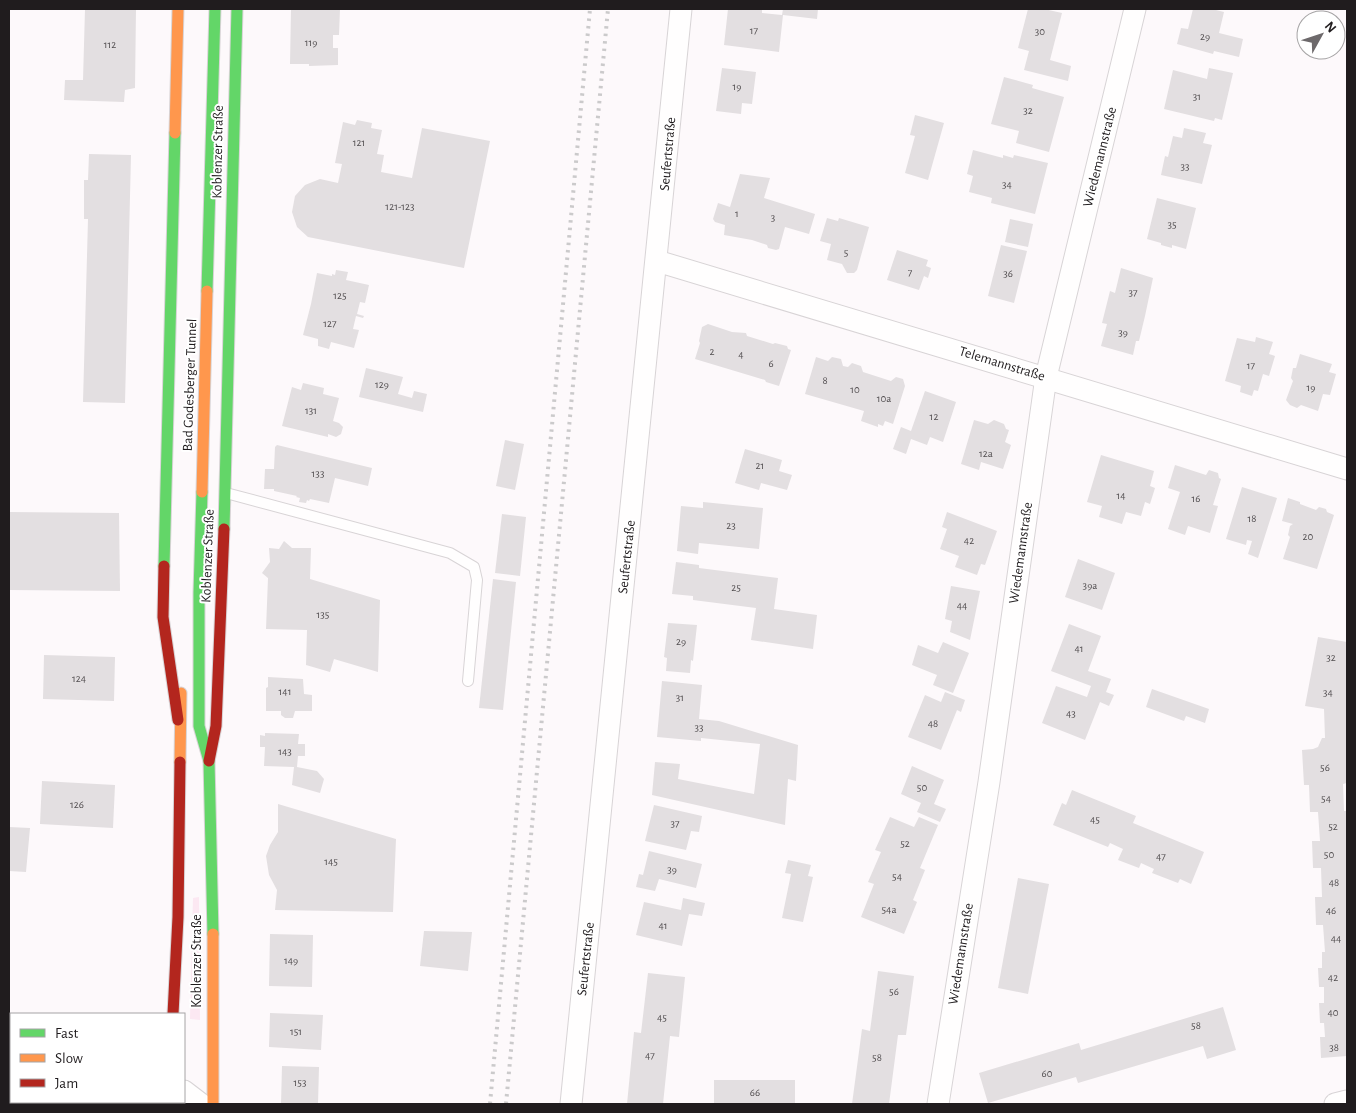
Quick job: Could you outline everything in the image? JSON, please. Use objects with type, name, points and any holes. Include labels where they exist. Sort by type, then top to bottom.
[{"type":"main road","name":"Koblenzer Straße","points":[[173,1013],[178,917],[180,734],[163,617],[178,9]]},
{"type":"main road","name":"Bad Godesberger Tunnel","points":[[209,761],[199,726],[199,593],[216,9]]},
{"type":"main road","name":"Koblenzer Straße","points":[[212,1104],[213,925],[209,761],[216,726],[225,493],[237,9]]},
{"type":"main road","points":[[180,734],[182,664]]},
{"type":"street","name":"Seufertstraße","points":[[571,1104],[681,9]]},
{"type":"street","name":"Wiedemannstraße","points":[[938,1104],[989,782],[1046,377],[1135,9]]},
{"type":"street","name":"Telemannstraße","points":[[657,261],[1347,469]]},
{"type":"street","points":[[185,1092],[201,1104]]},
{"type":"street","points":[[1335,1104],[1347,1101]]},
{"type":"lane","points":[[225,493],[450,553],[474,567],[477,580],[468,681]]},
{"type":"shaded area","points":[[199,897],[200,1020],[190,1019],[193,898]]},
{"type":"building","points":[[85,9],[136,9],[135,88],[125,90],[124,102],[64,100],[65,80],[83,80]]},
{"type":"building","points":[[291,9],[340,9],[339,35],[333,35],[333,48],[338,48],[338,65],[309,66],[309,64],[290,64]]},
{"type":"building","points":[[728,9],[762,9],[762,13],[782,15],[783,9],[818,9],[817,19],[783,15],[779,52],[724,45]]},
{"type":"building","points":[[1028,9],[1044,9],[1062,13],[1050,60],[1071,66],[1068,81],[1024,70],[1029,51],[1018,48]]},
{"type":"building","points":[[1193,9],[1212,9],[1224,12],[1219,33],[1243,39],[1239,57],[1214,51],[1213,54],[1177,44],[1181,28],[1188,29]]},
{"type":"building","points":[[722,68],[756,72],[752,104],[742,103],[741,114],[716,111]]},
{"type":"building","points":[[1209,68],[1233,73],[1222,120],[1215,118],[1214,121],[1164,109],[1173,70],[1207,79]]},
{"type":"building","points":[[1004,77],[1033,85],[1032,88],[1064,97],[1049,152],[1016,143],[1019,131],[991,124]]},
{"type":"building","points":[[915,115],[944,123],[928,180],[905,173],[915,136],[910,135]]},
{"type":"building","points":[[357,120],[372,123],[371,128],[382,130],[377,154],[384,155],[381,172],[412,178],[422,128],[490,141],[464,268],[308,237],[297,227],[292,212],[295,196],[305,185],[320,179],[338,183],[342,164],[335,163],[343,122],[355,125]]},
{"type":"building","points":[[1184,128],[1206,133],[1203,143],[1212,145],[1202,184],[1161,175],[1165,156],[1168,157],[1173,136],[1182,138]]},
{"type":"building","points":[[973,150],[1003,158],[1003,155],[1013,158],[1014,155],[1048,163],[1035,214],[991,203],[992,198],[969,192],[973,176],[967,174]]},
{"type":"building","points":[[89,154],[131,155],[125,403],[83,402],[88,219],[84,219],[84,180],[88,180]]},
{"type":"building","points":[[740,174],[770,178],[764,198],[815,214],[809,234],[785,227],[779,249],[776,250],[752,240],[724,235],[725,225],[715,222],[713,219],[718,203],[730,207]]},
{"type":"building","points":[[1157,198],[1196,208],[1186,249],[1172,245],[1172,248],[1147,239]]},
{"type":"building","points":[[827,218],[838,221],[839,218],[869,227],[857,270],[854,273],[847,273],[842,264],[827,260],[831,244],[820,241]]},
{"type":"building","points":[[1010,219],[1033,224],[1028,247],[1005,242]]},
{"type":"building","points":[[1001,245],[1027,251],[1014,303],[988,296]]},
{"type":"building","points":[[897,250],[928,260],[926,266],[931,268],[928,278],[924,276],[919,290],[887,280]]},
{"type":"building","points":[[1121,268],[1153,278],[1139,341],[1136,341],[1133,355],[1101,346],[1107,324],[1102,323],[1110,291],[1115,293]]},
{"type":"building","points":[[336,270],[348,272],[346,280],[369,285],[365,303],[360,302],[357,314],[364,316],[363,318],[356,316],[353,329],[359,330],[354,348],[331,342],[329,349],[318,346],[318,339],[303,335],[317,273],[332,276],[332,274],[335,275]]},
{"type":"building","points":[[708,324],[732,332],[746,333],[747,336],[773,344],[787,346],[791,350],[779,386],[695,359],[702,327]]},
{"type":"building","points":[[1256,337],[1273,342],[1269,354],[1275,356],[1269,376],[1263,374],[1258,391],[1254,390],[1252,396],[1240,392],[1241,386],[1225,381],[1237,338],[1255,342]]},
{"type":"building","points":[[1300,354],[1332,364],[1329,372],[1336,374],[1330,395],[1323,394],[1318,411],[1301,405],[1297,408],[1290,405],[1286,400],[1293,381],[1291,378],[1293,368],[1296,368]]},
{"type":"building","points":[[816,357],[828,361],[832,357],[841,359],[843,366],[848,367],[852,363],[861,366],[863,372],[891,381],[896,377],[903,379],[905,386],[893,424],[885,421],[883,426],[878,424],[878,427],[861,421],[864,411],[805,394]]},
{"type":"building","points":[[366,368],[403,377],[398,394],[412,398],[414,391],[427,394],[423,412],[359,397]]},
{"type":"building","points":[[303,383],[324,388],[323,394],[339,398],[333,421],[343,427],[341,434],[336,437],[328,434],[328,437],[282,426],[292,387],[301,390]]},
{"type":"building","points":[[925,391],[956,402],[943,442],[930,437],[927,445],[911,439],[906,454],[893,449],[901,427],[911,431]]},
{"type":"building","points":[[974,420],[988,424],[994,420],[1004,424],[1006,429],[1009,430],[1005,442],[1011,445],[1003,469],[981,462],[979,470],[961,464]]},
{"type":"building","points":[[505,440],[524,444],[515,490],[496,486]]},
{"type":"building","points":[[277,445],[372,468],[368,486],[335,478],[329,503],[310,499],[306,503],[299,502],[300,498],[297,496],[274,491],[274,489],[264,489],[265,469],[274,469],[275,447]]},
{"type":"building","points":[[745,449],[782,460],[779,471],[792,475],[787,490],[761,483],[759,490],[735,483]]},
{"type":"building","points":[[1101,455],[1154,471],[1150,486],[1155,488],[1150,504],[1145,502],[1141,516],[1126,512],[1122,524],[1099,517],[1102,506],[1087,502]]},
{"type":"building","points":[[1175,465],[1206,475],[1209,470],[1218,473],[1221,479],[1213,505],[1218,506],[1210,533],[1188,526],[1185,535],[1168,529],[1180,492],[1168,488]]},
{"type":"building","points":[[1242,487],[1277,498],[1258,558],[1248,554],[1252,541],[1247,540],[1246,545],[1226,539]]},
{"type":"building","points":[[1288,498],[1316,510],[1319,507],[1326,509],[1327,512],[1334,515],[1317,569],[1283,559],[1290,537],[1288,535],[1290,526],[1293,524],[1282,521]]},
{"type":"building","points":[[703,502],[763,508],[759,549],[699,543],[698,554],[677,551],[681,506],[703,508]]},
{"type":"building","points":[[9,512],[119,513],[120,591],[9,590]]},
{"type":"building","points":[[947,512],[997,531],[985,565],[981,564],[977,575],[955,567],[959,556],[940,549],[947,529],[942,527]]},
{"type":"building","points":[[502,514],[526,517],[520,576],[495,573]]},
{"type":"building","points":[[284,541],[292,548],[311,548],[310,579],[380,600],[378,672],[334,659],[330,672],[306,665],[307,630],[266,629],[268,578],[262,573],[270,562],[269,548],[279,549]]},
{"type":"building","points":[[1078,559],[1115,573],[1102,610],[1065,597]]},
{"type":"building","points":[[676,562],[699,565],[699,568],[778,578],[774,609],[817,615],[813,649],[751,640],[756,608],[693,600],[693,596],[672,594]]},
{"type":"building","points":[[493,579],[516,582],[503,710],[479,708]]},
{"type":"building","points":[[951,586],[980,591],[970,640],[950,632],[952,621],[945,619]]},
{"type":"building","points":[[668,623],[697,625],[690,673],[666,671],[667,658],[664,657]]},
{"type":"building","points":[[1069,624],[1101,636],[1088,671],[1111,679],[1106,692],[1114,695],[1109,706],[1100,702],[1085,740],[1042,723],[1056,686],[1087,697],[1091,686],[1051,671]]},
{"type":"building","points":[[1318,637],[1347,642],[1347,783],[1343,784],[1344,811],[1347,811],[1347,1056],[1321,1058],[1320,1037],[1325,1037],[1324,1023],[1320,1023],[1319,1003],[1324,1003],[1324,987],[1319,987],[1318,968],[1322,968],[1322,952],[1325,952],[1323,925],[1316,925],[1315,897],[1322,897],[1321,868],[1313,868],[1312,841],[1320,841],[1318,812],[1310,812],[1309,785],[1304,785],[1302,750],[1318,747],[1322,738],[1325,738],[1324,709],[1305,706]]},
{"type":"building","points":[[943,642],[969,653],[953,693],[933,685],[937,675],[912,665],[918,645],[938,653]]},
{"type":"building","points":[[44,655],[115,657],[114,701],[43,699]]},
{"type":"building","points":[[268,677],[303,679],[304,694],[312,695],[312,711],[295,711],[293,718],[285,718],[281,715],[281,711],[266,711]]},
{"type":"building","points":[[662,681],[702,685],[699,719],[719,721],[798,745],[796,781],[788,779],[785,825],[652,795],[655,762],[680,764],[678,779],[754,794],[760,744],[701,738],[701,741],[657,737]]},
{"type":"building","points":[[1152,689],[1209,709],[1205,723],[1186,716],[1184,721],[1146,707]]},
{"type":"building","points":[[945,692],[965,700],[961,712],[957,710],[941,750],[908,737],[925,695],[941,702]]},
{"type":"building","points":[[265,733],[299,734],[298,744],[305,744],[305,756],[298,756],[297,767],[317,771],[324,779],[320,793],[292,785],[294,767],[264,766],[265,747],[260,747],[260,735],[265,736]]},
{"type":"building","points":[[912,766],[944,780],[934,804],[946,809],[940,822],[917,812],[921,803],[901,794]]},
{"type":"building","points":[[42,781],[115,785],[113,828],[40,824]]},
{"type":"building","points":[[1072,790],[1136,816],[1133,823],[1204,852],[1191,884],[1180,879],[1178,883],[1152,873],[1154,869],[1141,863],[1139,868],[1118,860],[1123,849],[1110,843],[1108,847],[1053,825],[1062,803],[1066,805]]},
{"type":"building","points":[[278,804],[396,839],[393,912],[275,910],[277,890],[269,875],[266,856],[278,832]]},
{"type":"building","points":[[654,805],[702,816],[699,832],[691,831],[686,850],[645,841]]},
{"type":"building","points":[[890,817],[914,827],[919,817],[938,825],[920,868],[925,870],[913,900],[917,902],[904,934],[861,917],[874,884],[868,882],[881,852],[875,850]]},
{"type":"building","points":[[9,827],[30,828],[26,872],[9,871]]},
{"type":"building","points":[[649,851],[702,864],[696,888],[659,879],[655,891],[636,887],[639,874],[643,875]]},
{"type":"building","points":[[788,860],[811,865],[808,876],[813,877],[803,922],[782,918],[791,874],[785,873]]},
{"type":"building","points":[[1018,878],[1049,884],[1028,994],[998,988]]},
{"type":"building","points":[[683,898],[705,903],[702,916],[689,914],[682,946],[636,935],[644,902],[681,910]]},
{"type":"building","points":[[424,931],[472,932],[468,971],[420,966]]},
{"type":"building","points":[[270,934],[313,935],[312,987],[269,986]]},
{"type":"building","points":[[878,971],[914,976],[906,1035],[898,1035],[889,1104],[852,1104],[862,1029],[870,1031]]},
{"type":"building","points":[[648,973],[685,977],[679,1037],[670,1036],[663,1104],[627,1104],[634,1032],[641,1033]]},
{"type":"building","points":[[1223,1007],[1236,1050],[1207,1059],[1203,1046],[1078,1083],[1076,1077],[988,1103],[979,1073],[1079,1043],[1081,1050]]},
{"type":"building","points":[[270,1013],[323,1015],[321,1050],[269,1047]]},
{"type":"building","points":[[282,1066],[319,1067],[318,1104],[281,1104]]},
{"type":"building","points":[[714,1080],[795,1080],[795,1104],[714,1104]]},
{"type":"railway","points":[[490,1104],[590,9]]},
{"type":"railway","points":[[506,1104],[608,9]]},
{"type":"traffic: fast","points":[[207,291],[215,9]]},
{"type":"traffic: fast","points":[[224,529],[237,9]]},
{"type":"traffic: fast","points":[[164,566],[175,133]]},
{"type":"traffic: fast","points":[[202,492],[199,593],[199,726],[209,761],[213,934]]},
{"type":"traffic: slow","points":[[175,133],[178,9]]},
{"type":"traffic: slow","points":[[202,492],[207,291]]},
{"type":"traffic: slow","points":[[180,762],[181,693]]},
{"type":"traffic: slow","points":[[213,934],[213,1104]]},
{"type":"traffic: jam","points":[[209,761],[216,726],[224,529]]},
{"type":"traffic: jam","points":[[164,566],[163,617],[178,720]]},
{"type":"traffic: jam","points":[[173,1013],[178,917],[180,762]]}]
